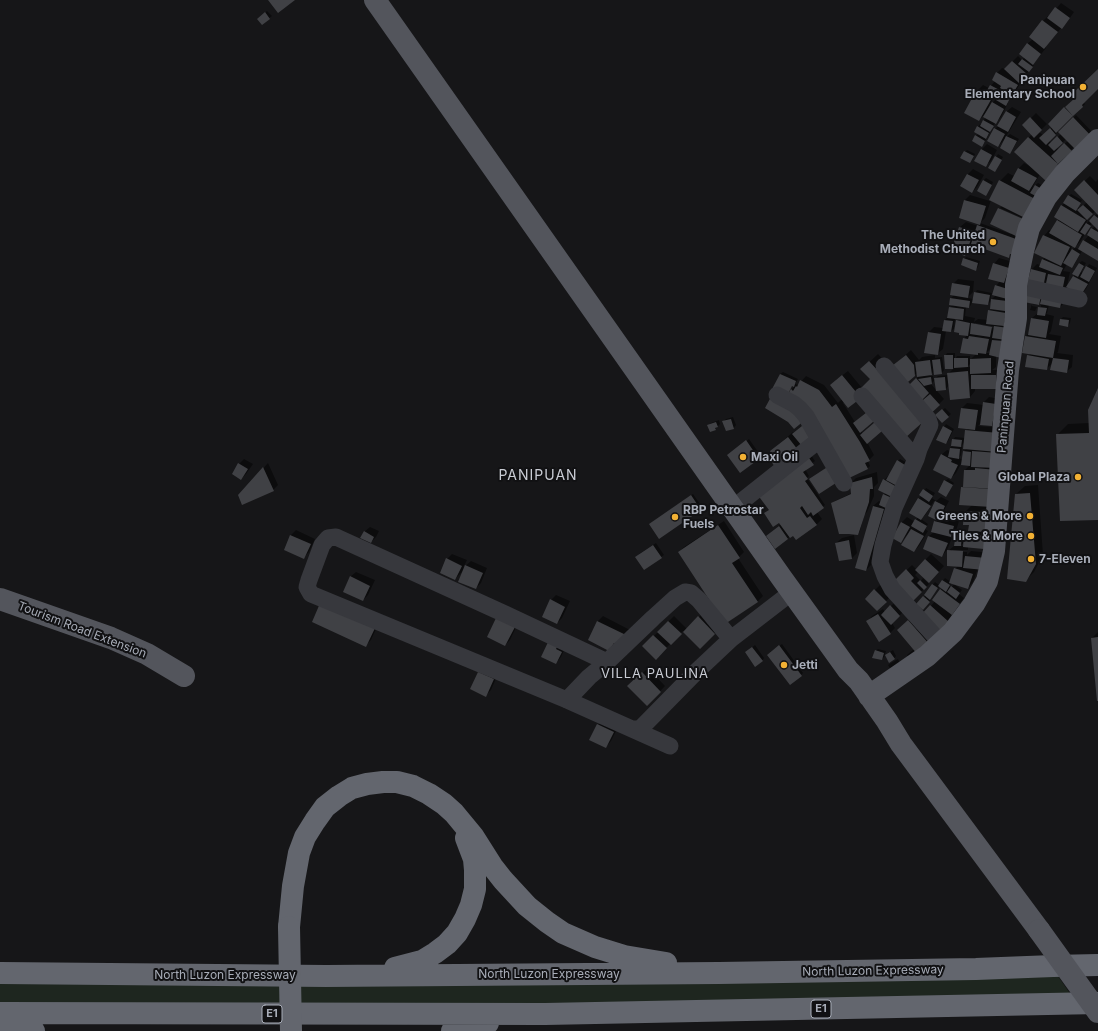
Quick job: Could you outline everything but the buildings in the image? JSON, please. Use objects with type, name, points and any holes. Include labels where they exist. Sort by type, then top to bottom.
[{"type":"highway","points":[[291,1031],[289,927],[299,854],[305,837],[325,807],[352,788],[367,784],[398,782],[413,786],[444,804],[454,813],[473,836],[492,866],[503,880],[527,906],[563,933],[594,947],[624,956],[719,973]]},
{"type":"highway","points":[[326,976],[389,970],[422,961],[447,944],[457,933],[466,919],[471,905],[475,889],[475,870],[474,858],[454,813]]},
{"type":"highway","name":"North Luzon Expressway","points":[[0,974],[326,976],[719,973],[976,969],[1098,965]]},
{"type":"highway","name":"E1","points":[[0,1013],[545,1014],[1098,1004]]},
{"type":"highway","points":[[452,1031],[480,1024],[545,1014]]},
{"type":"highway","points":[[0,1025],[34,1031]]},
{"type":"main road","points":[[375,0],[662,407],[732,509],[848,670],[859,681],[887,721],[900,744],[1039,930],[1098,1012]]},
{"type":"main road","name":"Paninpuan Road","points":[[869,696],[927,656],[953,632],[974,604],[986,582],[994,552],[1008,370],[1016,318],[1016,285],[1023,251],[1029,228],[1046,197],[1064,173],[1098,140]]},
{"type":"main road","name":"Tourism Road Extension","points":[[0,599],[111,638],[147,654],[184,676]]},
{"type":"street","points":[[1016,285],[1079,298]]},
{"type":"street","points":[[884,366],[928,419],[930,425],[894,508],[883,545],[880,562],[892,589],[941,642]]},
{"type":"street","points":[[777,395],[794,404],[806,416],[844,483]]},
{"type":"street","points":[[862,396],[916,460]]},
{"type":"street","points":[[732,509],[819,440]]},
{"type":"street","points":[[606,662],[336,537],[328,538],[322,545],[307,587],[311,594],[567,700],[670,746]]},
{"type":"street","points":[[567,700],[588,677],[675,598],[685,592],[691,593],[700,600],[731,639]]},
{"type":"street","points":[[633,729],[639,729],[643,726],[731,639],[792,592]]},
{"type":"shaded area","points":[[1055,972],[1073,998],[766,1005],[0,1006],[0,981]]},
{"type":"place","name":"Panipuan Elementary School","points":[[1083,87]]},
{"type":"place","name":"The United Methodist Church","points":[[993,242]]},
{"type":"place","name":"Maxi Oil","points":[[743,457]]},
{"type":"place","name":"Global Plaza","points":[[1078,477]]},
{"type":"place","name":"Greens & More","points":[[1030,516]]},
{"type":"place","name":"RBP Petrostar Fuels","points":[[675,517]]},
{"type":"place","name":"Tiles & More","points":[[1031,536]]},
{"type":"place","name":"7-Eleven","points":[[1031,559]]},
{"type":"place","name":"Jetti","points":[[784,665]]},
{"type":"district","name":"PANIPUAN","points":[[538,476]]},
{"type":"district","name":"VILLA PAULINA","points":[[655,674]]}]
